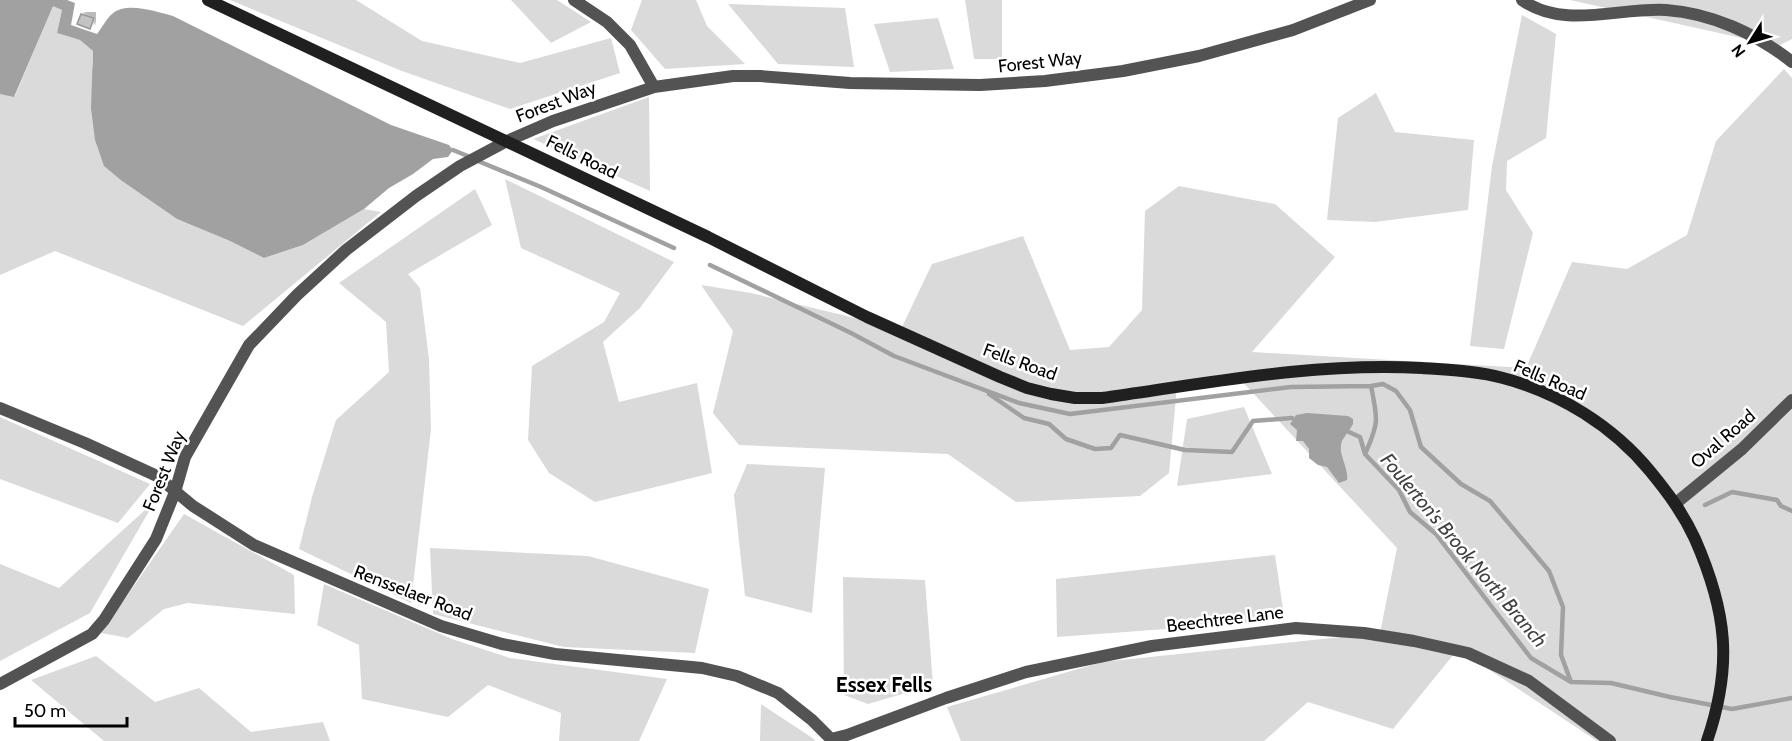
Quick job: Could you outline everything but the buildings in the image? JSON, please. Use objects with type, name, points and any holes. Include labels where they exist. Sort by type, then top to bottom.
[{"type":"street","name":"Fells Road","points":[[208,0],[708,237],[867,317],[1027,388],[1075,398],[1102,398],[1284,372],[1399,367],[1473,372],[1503,378],[1534,388],[1592,418],[1617,437],[1641,459],[1676,503],[1687,521],[1705,564],[1723,634],[1724,667],[1720,696],[1707,741]]},
{"type":"street","points":[[574,0],[607,22],[630,45],[654,87]]},
{"type":"street","name":"Forest Way","points":[[0,684],[92,634],[105,620],[156,539],[175,492],[185,457],[249,345],[297,295],[346,250],[416,196],[460,166],[507,141],[553,121],[654,87],[733,76],[926,85],[980,85],[1045,81],[1199,56],[1293,30],[1370,0]]},
{"type":"street","points":[[1522,0],[1546,12],[1564,16],[1665,10],[1711,19],[1754,36],[1792,62]]},
{"type":"street","name":"Oval Road","points":[[1676,503],[1742,449],[1792,400]]},
{"type":"street","name":"Rensselaer Road","points":[[0,408],[86,443],[157,476],[193,506],[254,545],[441,626],[502,644],[555,654],[702,668],[737,676],[778,693],[812,720],[832,740]]},
{"type":"street","name":"Beechtree Lane","points":[[832,740],[946,698],[1026,672],[1152,646],[1296,628],[1364,633],[1468,653],[1492,662],[1529,681],[1610,741]]},
{"type":"shaded area","points":[[0,0],[67,0],[75,3],[71,25],[97,34],[112,14],[125,8],[142,9],[173,16],[391,125],[449,145],[453,150],[448,157],[433,159],[389,188],[364,209],[303,245],[264,258],[177,219],[104,166],[95,140],[91,108],[93,51],[80,40],[57,33],[62,10],[53,6],[14,97],[0,94]]},
{"type":"shaded area","points":[[230,0],[356,0],[422,41],[520,63],[611,38],[620,73],[510,109],[402,71]]},
{"type":"shaded area","points":[[511,0],[557,0],[591,22],[551,43]]},
{"type":"shaded area","points":[[642,0],[696,0],[707,26],[745,64],[665,69],[631,30]]},
{"type":"shaded area","points":[[965,0],[1002,0],[1002,59],[974,59]]},
{"type":"shaded area","points":[[1570,0],[1792,0],[1792,39],[1778,46]]},
{"type":"shaded area","points":[[728,4],[845,8],[854,67],[778,64]]},
{"type":"shaded area","points":[[53,5],[62,10],[57,33],[80,40],[93,51],[92,65],[122,181],[177,219],[264,258],[303,245],[364,209],[381,212],[243,326],[55,251],[0,275],[0,94],[15,96]]},
{"type":"shaded area","points":[[1522,15],[1556,34],[1546,138],[1507,161],[1506,190],[1533,233],[1504,349],[1470,346],[1492,166]]},
{"type":"shaded area","points":[[938,18],[954,69],[890,72],[874,24]]},
{"type":"shaded area","points":[[1784,69],[1792,78],[1792,741],[1597,741],[1458,649],[1393,729],[1308,702],[1264,741],[961,741],[947,707],[1102,662],[1380,633],[1397,548],[1238,377],[1177,386],[1169,473],[1140,496],[1016,502],[948,454],[739,445],[713,413],[733,331],[701,285],[751,293],[901,329],[932,264],[1023,236],[1070,350],[1109,347],[1142,310],[1145,211],[1179,186],[1275,204],[1335,257],[1252,352],[1526,368],[1572,262],[1627,269],[1687,235],[1716,141]]},
{"type":"shaded area","points":[[1376,93],[1395,132],[1474,140],[1468,210],[1375,222],[1327,220],[1338,118]]},
{"type":"shaded area","points":[[649,97],[650,191],[533,139]]},
{"type":"shaded area","points":[[505,179],[674,262],[640,308],[603,342],[619,402],[697,383],[712,473],[595,502],[549,473],[528,440],[532,366],[604,322],[620,293],[521,248]]},
{"type":"shaded area","points":[[475,189],[492,225],[408,274],[420,288],[429,359],[431,429],[411,603],[299,549],[312,497],[336,420],[389,372],[386,322],[339,283]]},
{"type":"shaded area","points":[[1244,407],[1272,474],[1177,486],[1187,419]]},
{"type":"shaded area","points":[[1307,413],[1348,416],[1353,419],[1353,424],[1341,446],[1347,480],[1339,483],[1327,467],[1318,465],[1309,458],[1309,449],[1303,441],[1296,441],[1297,430],[1290,424],[1296,415]]},
{"type":"shaded area","points":[[0,417],[150,484],[118,523],[0,479]]},
{"type":"shaded area","points":[[747,464],[825,468],[812,613],[745,596],[734,495]]},
{"type":"shaded area","points":[[155,501],[90,613],[0,661],[0,564],[59,588]]},
{"type":"shaded area","points":[[184,514],[294,575],[295,614],[188,603],[164,609],[128,638],[101,633]]},
{"type":"shaded area","points":[[430,548],[588,556],[709,589],[695,653],[564,647],[433,614]]},
{"type":"shaded area","points":[[1275,555],[1283,609],[1247,623],[1057,637],[1056,579]]},
{"type":"shaded area","points":[[843,577],[925,580],[933,685],[868,704],[844,695]]},
{"type":"shaded area","points":[[324,584],[452,639],[510,658],[667,679],[639,741],[559,741],[561,713],[488,685],[448,717],[362,699],[359,645],[317,625]]},
{"type":"shaded area","points":[[96,656],[155,702],[199,688],[251,732],[323,722],[330,741],[104,741],[31,680]]},
{"type":"shaded area","points":[[761,704],[814,739],[815,741],[760,741]]},
{"type":"waterway","name":"Foulerton's Brook North Branch","points":[[453,150],[470,157]]},
{"type":"waterway","name":"Foulerton's Brook North Branch","points":[[478,161],[674,248]]},
{"type":"waterway","name":"Foulerton's Brook North Branch","points":[[710,265],[894,356],[1019,403],[1070,414],[1291,387],[1371,386],[1376,421],[1365,454],[1399,490],[1410,512],[1436,534],[1531,658],[1571,682],[1611,683],[1732,709],[1792,698]]},
{"type":"waterway","name":"Foulerton's Brook North Branch","points":[[1371,386],[1383,384],[1396,391],[1410,410],[1421,447],[1461,484],[1490,501],[1549,571],[1563,607],[1561,655],[1571,682]]},
{"type":"waterway","points":[[989,394],[1024,418],[1049,424],[1066,439],[1095,449],[1111,448],[1120,435],[1185,450],[1232,452],[1253,421],[1292,418]]},
{"type":"waterway","points":[[1349,432],[1360,437],[1365,454]]},
{"type":"waterway","points":[[1705,505],[1732,492],[1777,500],[1781,506],[1792,511]]},
{"type":"district","name":"Essex Fells","points":[[884,684]]}]
